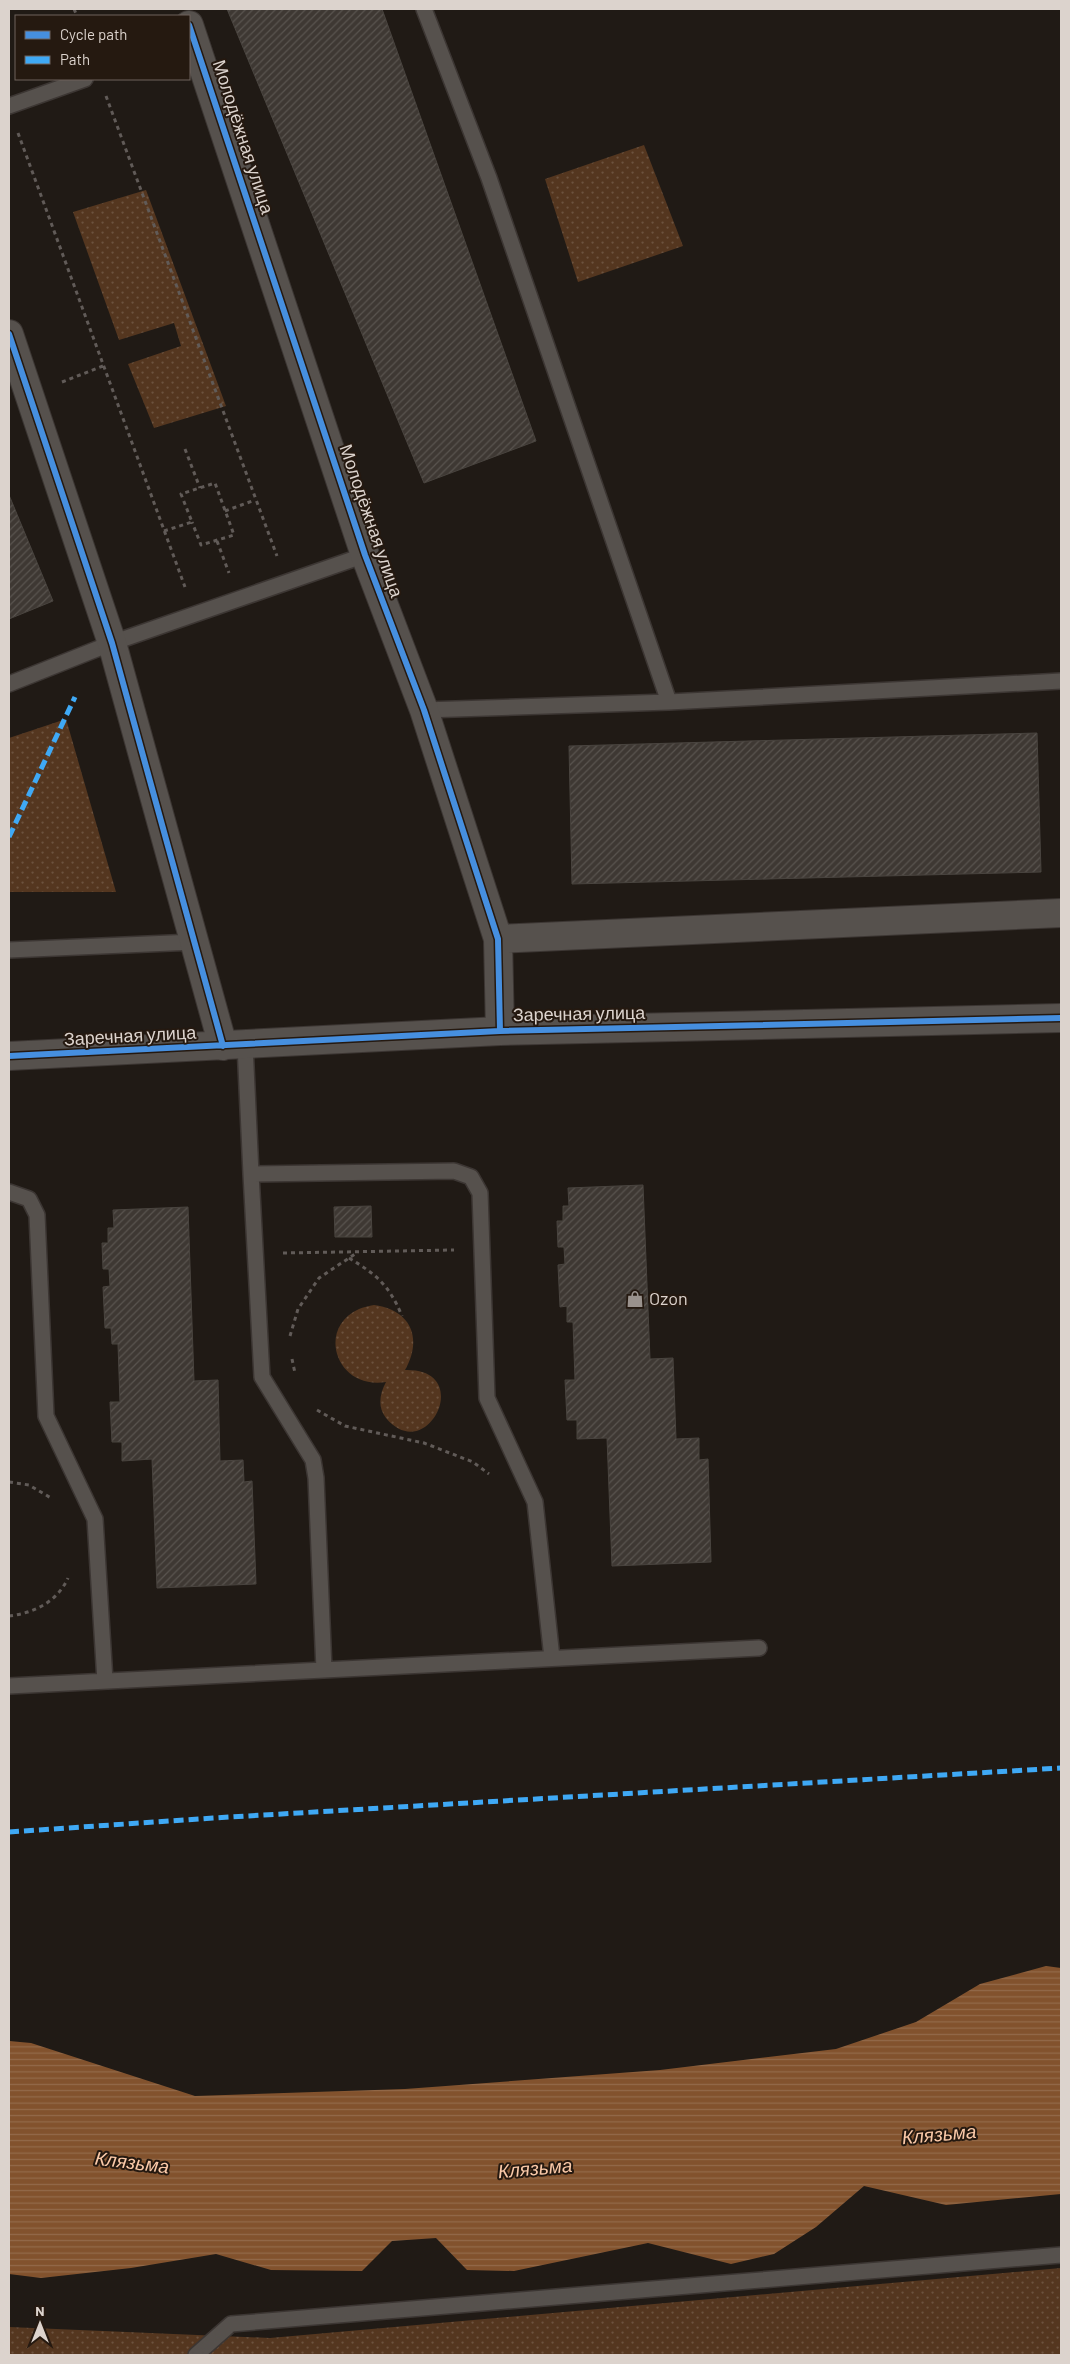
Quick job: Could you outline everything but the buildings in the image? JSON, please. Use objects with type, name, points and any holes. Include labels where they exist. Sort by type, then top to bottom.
[{"type":"street","name":"Молодёжная улица","points":[[190,33],[365,555],[424,710],[498,939],[500,1031]]},
{"type":"street","points":[[9,334],[112,643],[194,942],[234,1046]]},
{"type":"street","points":[[498,939],[1061,913]]},
{"type":"street","name":"Заречная улица","points":[[9,1056],[500,1031],[1061,1018]]},
{"type":"lane","points":[[424,9],[489,178],[669,702]]},
{"type":"lane","points":[[9,106],[82,80]]},
{"type":"lane","points":[[9,684],[194,613],[365,555]]},
{"type":"lane","points":[[424,710],[669,702],[1061,681]]},
{"type":"lane","points":[[9,950],[194,942]]},
{"type":"lane","points":[[234,1046],[251,1174],[262,1377],[313,1460],[316,1478],[324,1670]]},
{"type":"lane","points":[[251,1174],[454,1170],[472,1177],[480,1193],[487,1398],[535,1502],[552,1658]]},
{"type":"lane","points":[[9,1192],[28,1199],[37,1215],[46,1416],[95,1520],[105,1681]]},
{"type":"lane","points":[[9,1686],[758,1648]]},
{"type":"lane","points":[[196,2355],[231,2324],[1061,2255]]},
{"type":"path","points":[[103,88],[279,563]]},
{"type":"path","points":[[16,127],[194,613]]},
{"type":"path","points":[[29,394],[103,366]]},
{"type":"path","points":[[185,449],[200,488]]},
{"type":"path","points":[[215,482],[234,535],[201,545],[181,494],[200,488],[215,482]]},
{"type":"path","points":[[225,511],[255,500]]},
{"type":"path","points":[[164,532],[192,522]]},
{"type":"path","points":[[217,541],[232,580]]},
{"type":"path","points":[[255,1253],[482,1250]]},
{"type":"path","points":[[291,1344],[290,1335],[298,1309],[319,1278],[358,1252]]},
{"type":"path","points":[[349,1258],[371,1272],[393,1294],[402,1316]]},
{"type":"path","points":[[291,1353],[297,1379]]},
{"type":"path","points":[[311,1403],[317,1410],[345,1426],[424,1444],[473,1462],[494,1478]]},
{"type":"path","points":[[9,1482],[29,1485],[52,1499]]},
{"type":"path","points":[[9,1616],[30,1612],[49,1602],[64,1588],[70,1575]]},
{"type":"shaded area","points":[[644,145],[683,246],[578,282],[545,179]]},
{"type":"shaded area","points":[[146,190],[226,406],[154,428],[128,364],[181,346],[174,323],[119,340],[73,212]]},
{"type":"shaded area","points":[[66,719],[116,892],[9,892],[9,738]]},
{"type":"shaded area","points":[[374,1305],[397,1313],[405,1319],[410,1327],[413,1347],[405,1370],[426,1373],[438,1384],[441,1397],[438,1412],[429,1424],[416,1431],[402,1430],[383,1414],[380,1400],[386,1382],[369,1382],[355,1377],[344,1367],[338,1356],[335,1343],[338,1330],[346,1318],[359,1309]]},
{"type":"shaded area","points":[[1061,2268],[1061,2355],[9,2355],[9,2327],[270,2338]]},
{"type":"water","name":"Клязьма","points":[[1046,1966],[1061,1968],[1061,2194],[946,2205],[864,2186],[816,2227],[774,2254],[731,2264],[648,2243],[514,2271],[467,2270],[436,2238],[392,2241],[362,2271],[271,2270],[216,2254],[131,2268],[41,2278],[9,2274],[9,2041],[31,2043],[195,2096],[405,2089],[660,2070],[836,2049],[916,2022],[980,1984]]},
{"type":"marked path","points":[[9,837],[75,697]]},
{"type":"marked path","points":[[9,1832],[213,1818],[1061,1768]]},
{"type":"cycle path","points":[[190,28],[365,555],[424,710],[498,939],[500,1031]]},
{"type":"cycle path","points":[[9,334],[112,643],[223,1046]]},
{"type":"cycle path","points":[[9,1056],[500,1031],[1061,1018]]},
{"type":"place","name":"Ozon","points":[[635,1299]]}]
